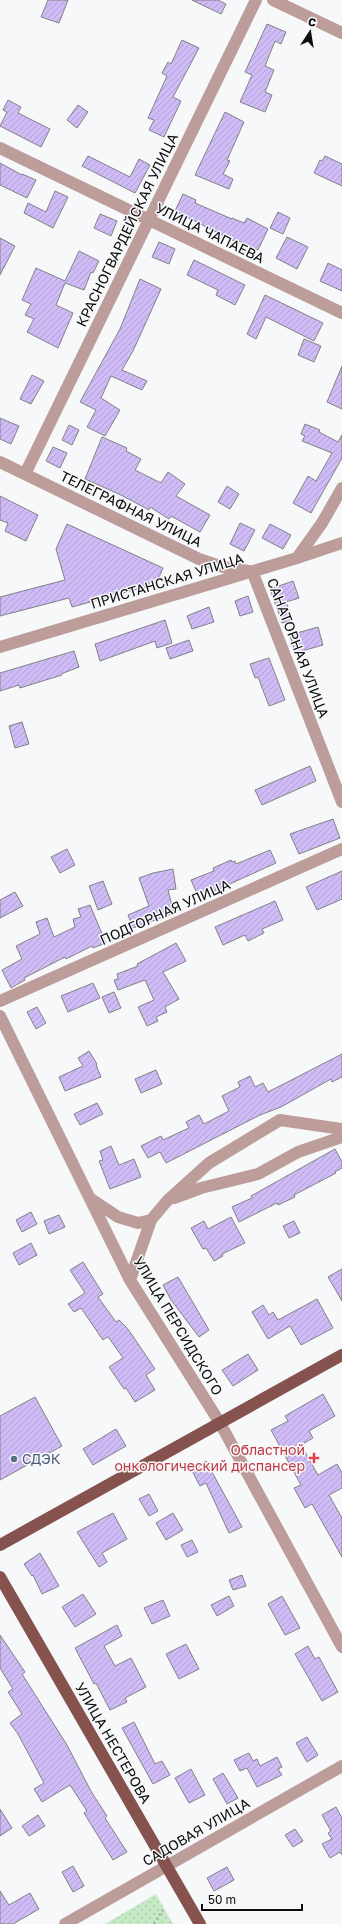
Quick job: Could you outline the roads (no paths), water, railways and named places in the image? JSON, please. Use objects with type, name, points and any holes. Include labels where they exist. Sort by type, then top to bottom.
[{"type":"main road","points":[[0,1545],[342,1355]]},
{"type":"main road","name":"УЛИЦА НЕСТЕРОВА","points":[[0,1577],[200,1924]]},
{"type":"street","name":"КРАСНОГВАРДЕЙСКАЯ УЛИЦА","points":[[25,474],[256,0]]},
{"type":"street","points":[[273,0],[342,33]]},
{"type":"street","name":"УЛИЦА ЧАПАЕВА","points":[[0,148],[342,313]]},
{"type":"street","name":"ТЕЛЕГРАФНАЯ УЛИЦА","points":[[0,462],[199,559],[223,567],[252,571]]},
{"type":"street","points":[[297,558],[322,523],[342,488]]},
{"type":"street","name":"ПРИСТАНСКАЯ УЛИЦА","points":[[0,647],[297,558],[342,543]]},
{"type":"street","name":"САНАТОРНАЯ УЛИЦА","points":[[252,571],[342,802]]},
{"type":"street","name":"ПОДГОРНАЯ УЛИЦА","points":[[0,1001],[342,849]]},
{"type":"street","name":"УЛИЦА ПЕРСИДСКОГО","points":[[0,1016],[130,1280],[220,1423],[342,1647]]},
{"type":"street","points":[[130,1280],[151,1220],[167,1201],[209,1163],[280,1120],[342,1129]]},
{"type":"street","points":[[167,1201],[201,1188],[258,1174],[298,1152],[342,1137]]},
{"type":"street","points":[[90,1199],[118,1217],[138,1223],[151,1220]]},
{"type":"street","name":"САДОВАЯ УЛИЦА","points":[[65,1924],[342,1766]]},
{"type":"place","name":"Областной онкологический диспансер","points":[[314,1458]]},
{"type":"place","name":"СДЭК","points":[[14,1459]]}]
